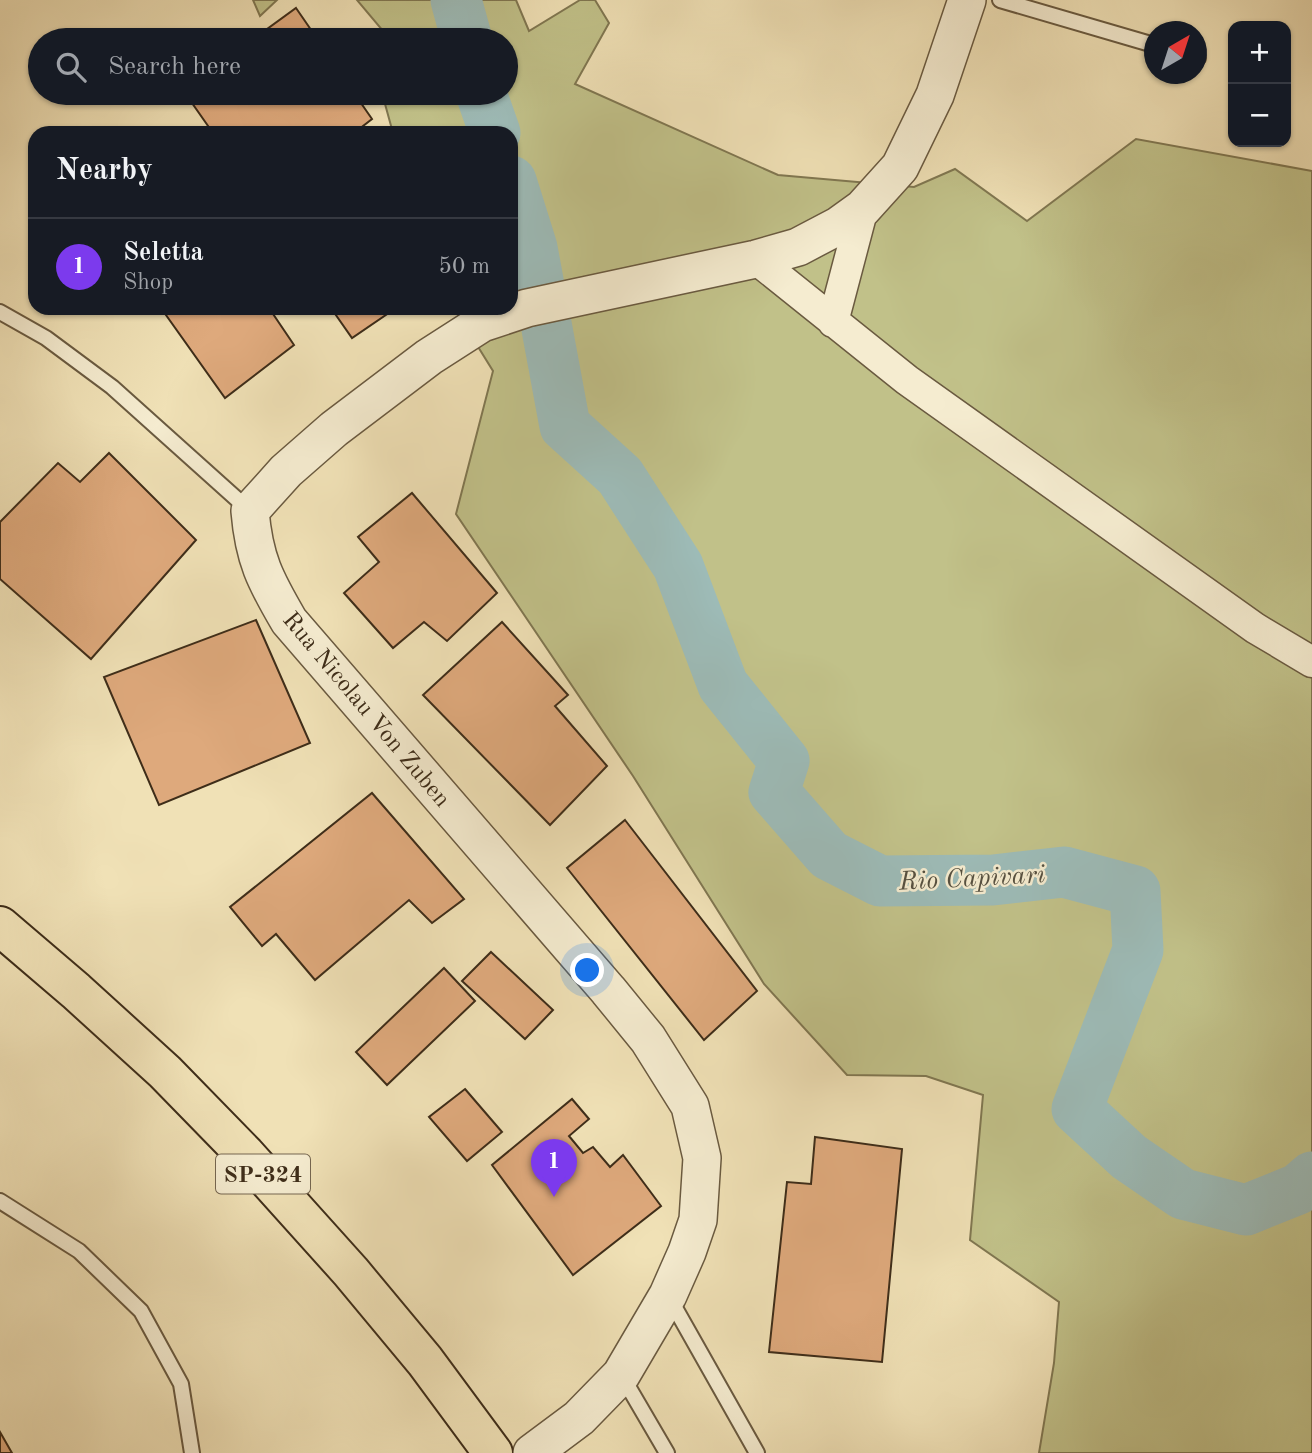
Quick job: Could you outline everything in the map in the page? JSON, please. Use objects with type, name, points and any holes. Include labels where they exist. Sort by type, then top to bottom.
[{"type":"highway","name":"SP-324","points":[[0,926],[164,1072],[245,1154],[351,1272],[425,1361],[493,1453]]},
{"type":"street","points":[[518,311],[755,259],[798,247],[838,226],[863,208],[901,167],[921,128],[953,46],[967,0]]},
{"type":"street","points":[[834,322],[863,208]]},
{"type":"street","points":[[755,259],[907,380],[1255,628],[1312,662]]},
{"type":"street","points":[[250,511],[286,471],[334,429],[429,356],[482,323],[506,315]]},
{"type":"street","name":"Rua Nicolau Von Zuben","points":[[250,511],[252,538],[264,580],[289,621],[608,990],[648,1039],[690,1106],[702,1158],[698,1220],[668,1295],[621,1375],[579,1418],[532,1453]]},
{"type":"lane","points":[[1000,0],[1144,42]]},
{"type":"lane","points":[[0,312],[46,338],[112,387],[250,511]]},
{"type":"lane","points":[[0,1201],[79,1251],[141,1311],[181,1384],[192,1453]]},
{"type":"lane","points":[[668,1295],[757,1453]]},
{"type":"lane","points":[[621,1375],[667,1453]]},
{"type":"green space","points":[[253,0],[277,0],[260,16]]},
{"type":"green space","points":[[357,0],[516,0],[529,31],[580,0],[595,0],[609,23],[575,84],[778,175],[914,187],[955,169],[1027,221],[1136,139],[1312,171],[1312,1453],[1039,1453],[1054,1363],[1059,1302],[970,1240],[983,1095],[926,1076],[847,1075],[764,984],[633,776],[456,514],[493,371],[458,315],[518,315],[518,126],[391,126],[385,105],[518,105],[518,28],[381,28]]},
{"type":"building","points":[[296,8],[310,28],[268,28]]},
{"type":"building","points":[[193,105],[362,105],[372,119],[363,126],[208,126]]},
{"type":"building","points":[[166,315],[274,315],[294,345],[225,398]]},
{"type":"building","points":[[336,315],[386,315],[352,338]]},
{"type":"building","points":[[109,453],[196,540],[91,659],[0,579],[0,522],[58,463],[80,482]]},
{"type":"building","points":[[412,493],[497,593],[447,641],[424,622],[393,648],[344,593],[379,562],[358,537]]},
{"type":"building","points":[[256,620],[310,743],[159,805],[104,677]]},
{"type":"building","points":[[502,622],[568,695],[555,706],[607,766],[550,825],[423,695]]},
{"type":"building","points":[[372,793],[464,899],[432,923],[409,900],[315,980],[276,934],[262,946],[230,907]]},
{"type":"building","points":[[625,820],[757,991],[704,1040],[567,868]]},
{"type":"building","points":[[491,952],[553,1010],[525,1039],[462,981]]},
{"type":"building","points":[[444,968],[475,1001],[387,1085],[356,1052]]},
{"type":"building","points":[[465,1089],[502,1132],[467,1161],[429,1117]]},
{"type":"building","points":[[572,1099],[589,1119],[569,1136],[583,1153],[593,1147],[610,1167],[623,1155],[661,1206],[573,1275],[492,1165]]},
{"type":"building","points":[[815,1137],[902,1149],[882,1362],[769,1352],[787,1182],[811,1184]]},
{"type":"building","points":[[0,1432],[12,1453],[0,1453]]},
{"type":"waterway","name":"Rio Capivari","points":[[456,0],[464,28]]},
{"type":"waterway","name":"Rio Capivari","points":[[485,105],[493,126]]},
{"type":"waterway","name":"Rio Capivari","points":[[518,203],[532,248],[565,426],[620,476],[678,566],[723,685],[784,761],[774,792],[829,855],[880,881],[993,880],[1064,872],[1135,891],[1138,950],[1077,1109],[1129,1157],[1183,1194],[1246,1210],[1298,1189],[1312,1177]]},
{"type":"place","name":"Seletta","points":[[554,1197]]}]
